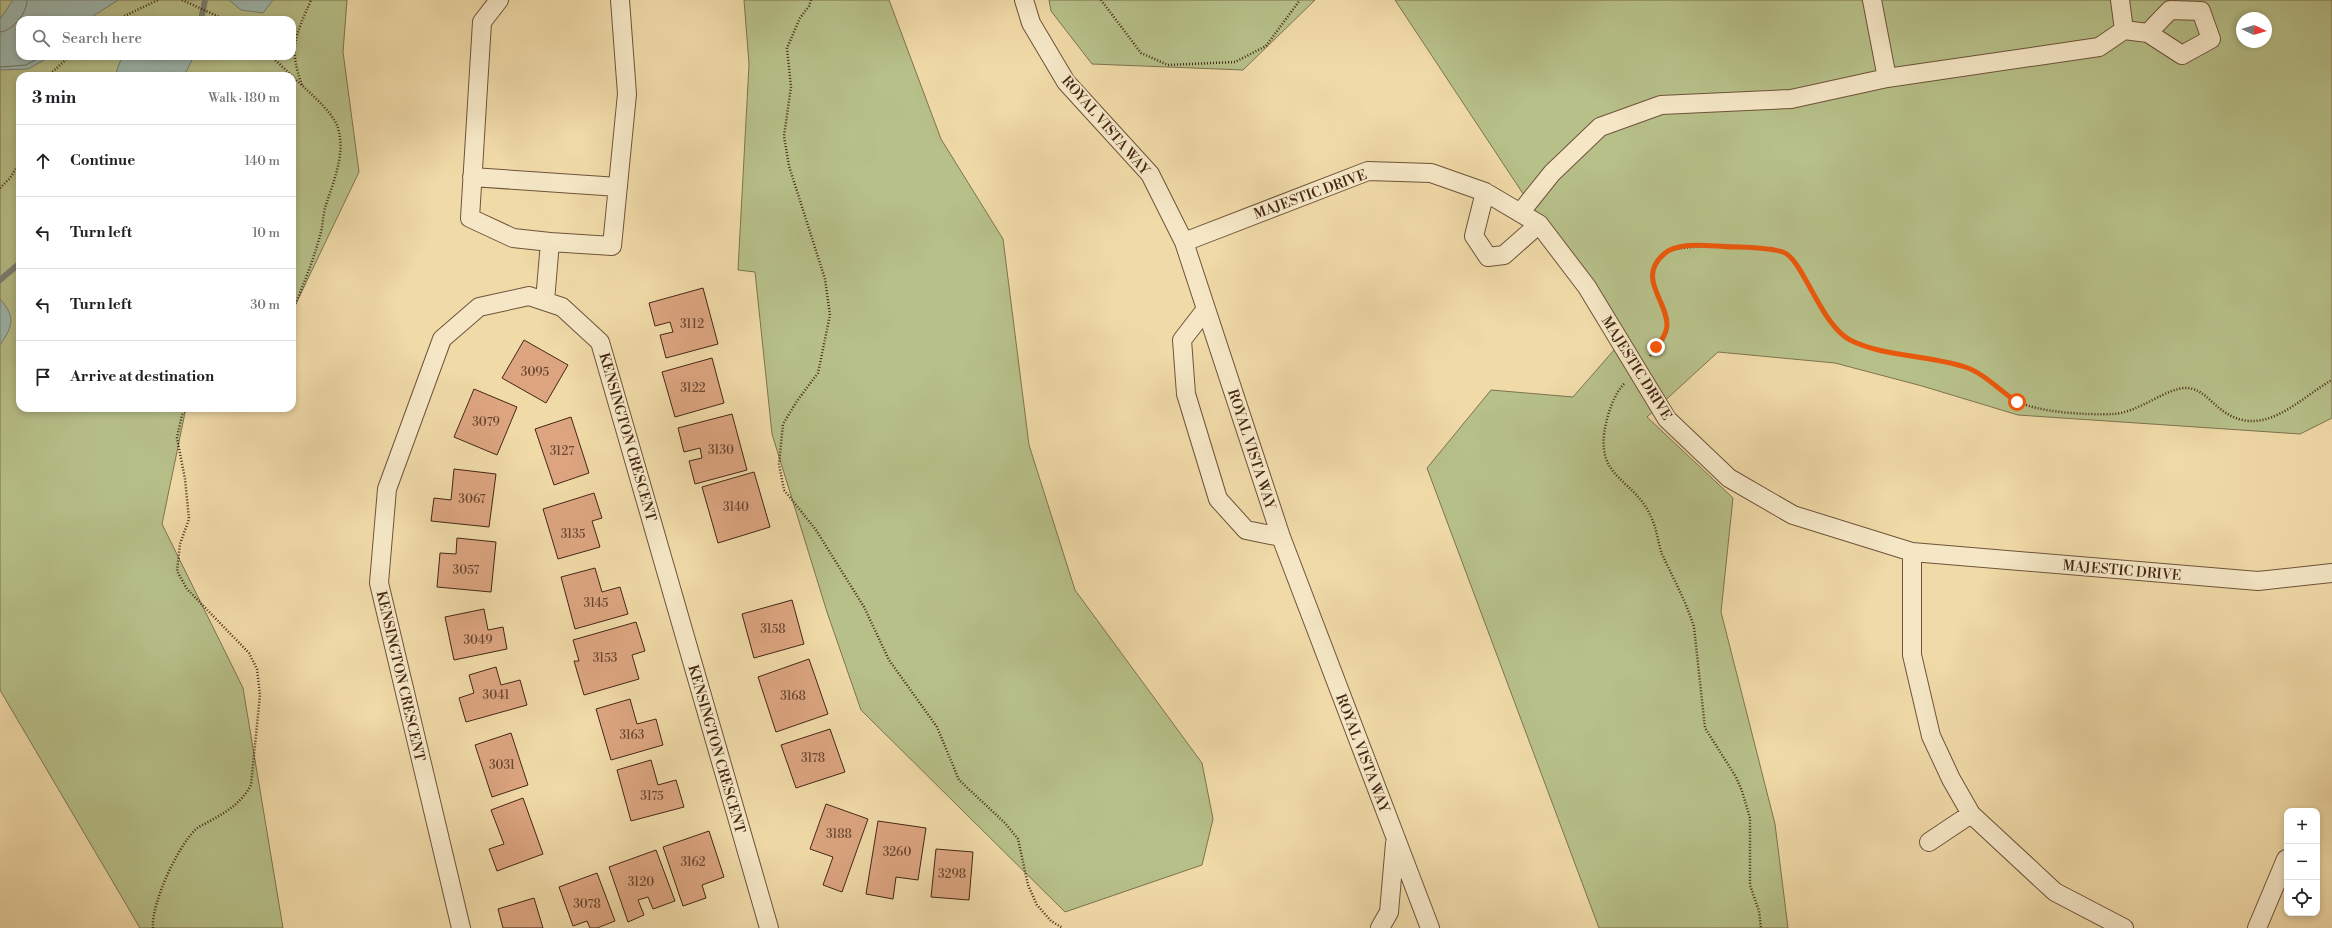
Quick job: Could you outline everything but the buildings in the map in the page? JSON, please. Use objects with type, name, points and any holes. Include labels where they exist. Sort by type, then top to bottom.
[{"type":"street","points":[[499,0],[482,22],[470,218],[513,238],[612,246],[627,94],[620,0]]},
{"type":"street","name":"ROYAL VISTA WAY","points":[[1024,0],[1031,23],[1066,82],[1150,174],[1184,242],[1281,537],[1430,928]]},
{"type":"street","points":[[1872,0],[1887,78]]},
{"type":"street","points":[[2120,0],[2124,30]]},
{"type":"street","points":[[1520,213],[1552,173],[1600,127],[1661,105],[1791,98],[1887,78],[2099,47],[2124,30],[2148,33]]},
{"type":"street","name":"MAJESTIC DRIVE","points":[[1184,242],[1368,172],[1431,173],[1486,192],[1539,224],[1586,287],[1667,419],[1729,478],[1793,515],[1912,552],[2258,581],[2332,573]]},
{"type":"street","points":[[472,177],[618,187]]},
{"type":"street","points":[[1486,192],[1474,236],[1488,257],[1504,255],[1539,224]]},
{"type":"street","points":[[545,301],[550,242]]},
{"type":"street","name":"KENSINGTON CRESCENT","points":[[461,928],[379,584],[387,489],[442,339],[479,307],[529,296],[562,306],[600,342],[769,928]]},
{"type":"street","points":[[1206,309],[1182,340],[1186,394],[1218,499],[1246,530],[1281,537]]},
{"type":"street","points":[[1912,552],[1912,655],[1930,736],[1951,779],[1971,814],[2055,892],[2124,928]]},
{"type":"street","points":[[1929,842],[1971,814]]},
{"type":"street","points":[[1380,928],[1389,912],[1395,838]]},
{"type":"street","points":[[2257,928],[2284,864]]},
{"type":"path","points":[[124,16],[158,0]]},
{"type":"path","points":[[182,0],[218,16]]},
{"type":"path","points":[[296,35],[312,0]]},
{"type":"path","points":[[811,0],[809,6],[800,18],[787,48],[791,88],[784,136],[789,166],[825,279],[830,315],[818,373],[797,401],[783,424],[779,464],[780,478],[784,490],[816,530],[864,607],[888,660],[937,727],[959,780],[1005,823],[1018,839],[1028,885],[1037,905],[1051,921],[1063,928]]},
{"type":"path","points":[[1101,0],[1141,53],[1168,65],[1235,62],[1266,46],[1300,0]]},
{"type":"path","points":[[52,72],[66,60]]},
{"type":"path","points":[[275,60],[288,72]]},
{"type":"path","points":[[294,60],[295,67],[303,87]]},
{"type":"path","points":[[296,80],[330,114],[338,127],[341,143],[340,160],[325,210],[321,232],[306,278],[296,302]]},
{"type":"path","points":[[0,188],[10,178],[16,168]]},
{"type":"path","points":[[1648,358],[1664,337],[1667,328],[1666,317],[1653,285],[1653,272],[1658,260],[1664,253],[1674,248],[1710,246],[1784,253],[1793,261],[1826,316],[1839,331],[1850,340],[1896,353],[1966,367],[1978,372],[2017,402],[2035,407],[2114,414],[2134,410],[2176,389],[2188,388],[2199,391],[2232,417],[2247,421],[2262,421],[2288,411],[2332,380]]},
{"type":"path","points":[[1626,381],[1619,389],[1608,418],[1604,434],[1606,461],[1618,479],[1637,495],[1648,511],[1662,553],[1690,614],[1694,627],[1705,728],[1736,777],[1750,818],[1750,885],[1759,911],[1761,928]]},
{"type":"path","points":[[153,928],[156,902],[187,840],[195,829],[232,809],[244,798],[251,785],[260,695],[256,669],[249,653],[188,589],[177,571],[180,544],[189,520],[185,479],[177,438],[182,415],[184,412]]},
{"type":"green space","points":[[0,0],[347,0],[343,52],[359,172],[296,304],[296,72],[16,72],[16,412],[185,412],[162,524],[243,688],[283,928],[140,928],[0,690]]},
{"type":"green space","points":[[744,0],[889,0],[941,139],[1003,239],[1029,445],[1075,590],[1202,763],[1213,819],[1202,865],[1065,912],[861,710],[827,612],[772,434],[755,272],[738,270],[749,64]]},
{"type":"green space","points":[[1049,0],[1315,0],[1243,70],[1092,64],[1051,11]]},
{"type":"green space","points":[[1395,0],[2332,0],[2332,418],[2300,434],[2018,415],[1922,386],[1835,363],[1718,352],[1647,417],[1733,498],[1721,612],[1775,824],[1788,928],[1599,928],[1427,468],[1491,390],[1573,397],[1621,342]]},
{"type":"water","points":[[13,0],[118,0],[93,16],[16,16],[16,60],[44,60],[28,69],[0,70],[0,19]]},
{"type":"water","points":[[229,0],[273,0],[263,13],[241,10]]},
{"type":"water","points":[[121,60],[192,60],[186,72],[116,72]]},
{"type":"water","points":[[0,299],[9,311],[11,322],[8,332],[0,345]]},
{"type":"waterway","points":[[202,16],[205,0]]},
{"type":"waterway","points":[[0,280],[16,266]]},
{"type":"route","points":[[1656,347],[1664,337],[1667,328],[1666,317],[1653,285],[1653,272],[1658,260],[1664,253],[1674,248],[1687,246],[1768,250],[1784,253],[1793,261],[1826,316],[1839,331],[1850,340],[1896,353],[1966,367],[1978,372],[2017,402]]}]
